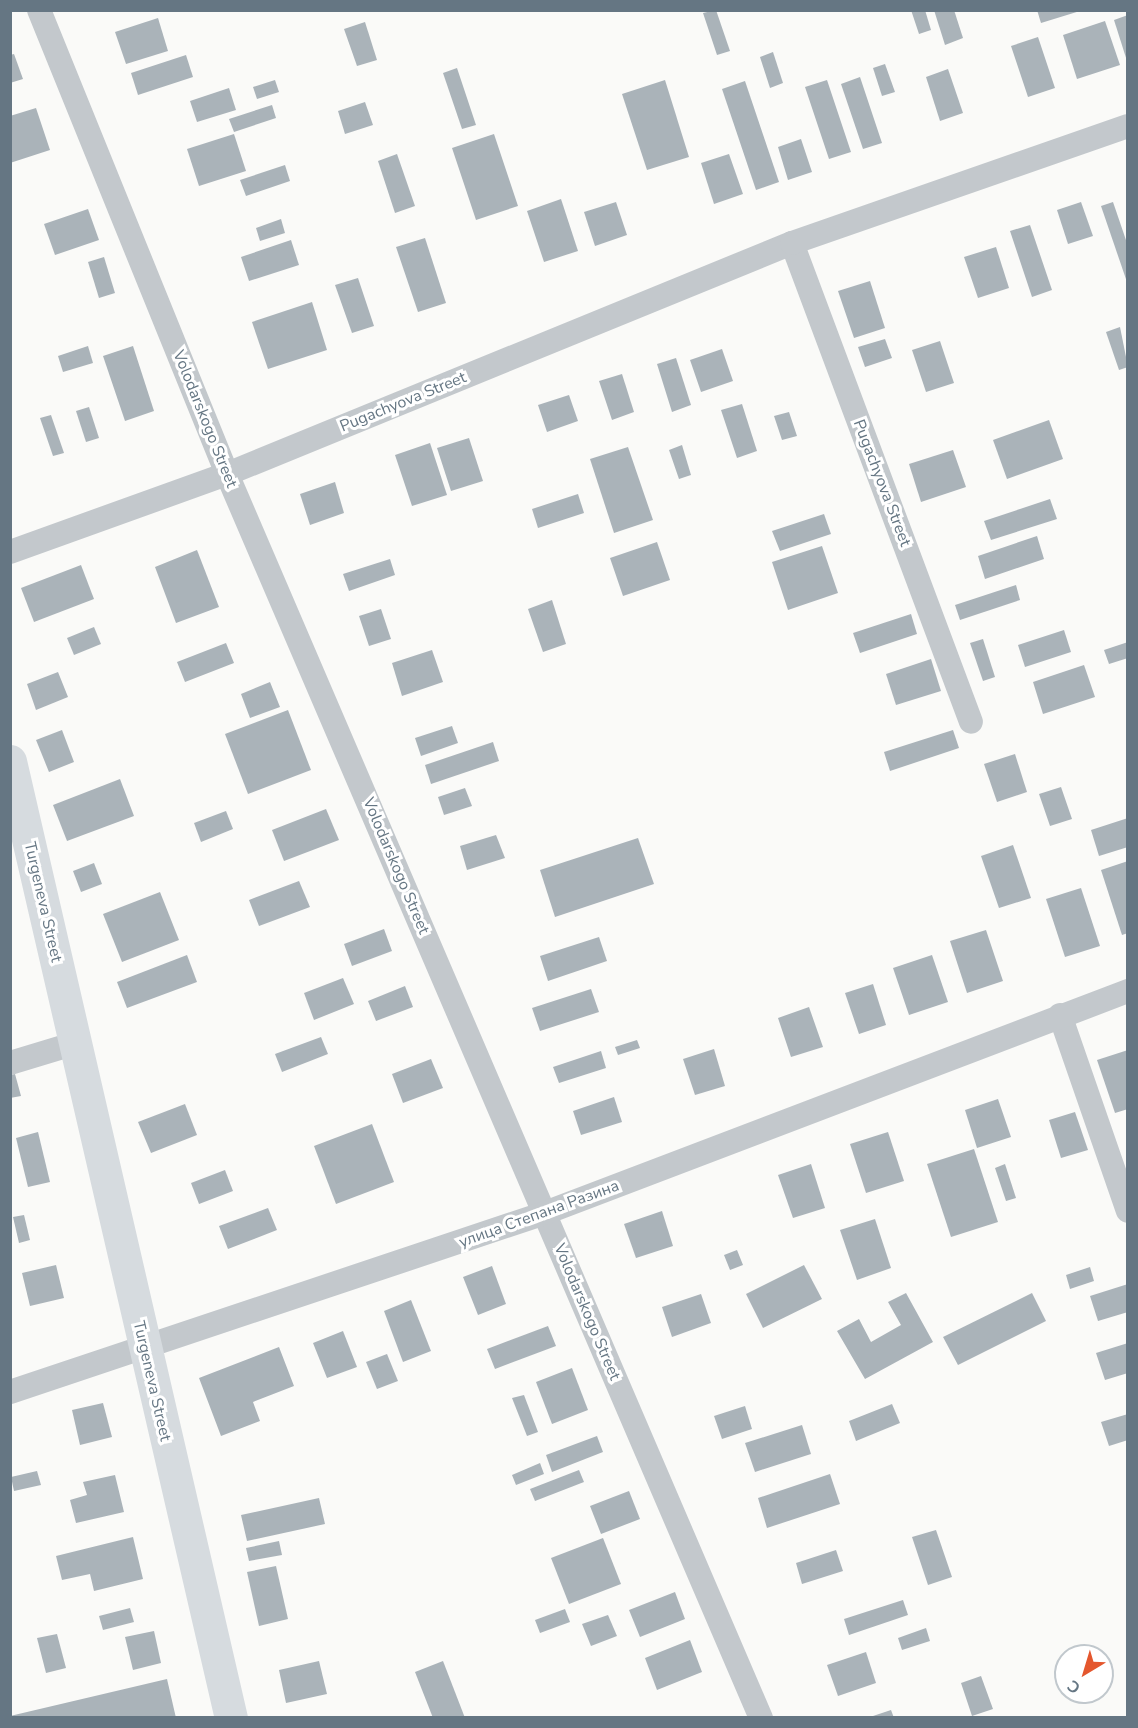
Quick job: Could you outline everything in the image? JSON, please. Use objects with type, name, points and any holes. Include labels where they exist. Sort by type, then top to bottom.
[{"type":"main road","name":"Turgeneva Street","points":[[10,761],[144,1350],[231,1718]]},
{"type":"street","name":"Volodarskogo Street","points":[[39,10],[227,474],[761,1718]]},
{"type":"street","name":"Pugachyova Street","points":[[10,552],[227,474],[792,243],[1128,126]]},
{"type":"street","name":"Pugachyova Street","points":[[792,243],[971,722]]},
{"type":"street","name":"улица Степана Разина","points":[[10,1392],[144,1350],[545,1214],[1060,1015],[1128,991]]},
{"type":"street","points":[[1060,1015],[1128,1211]]},
{"type":"street","points":[[10,1063],[76,1043]]},
{"type":"building","points":[[716,10],[730,51],[717,55],[703,13]]},
{"type":"building","points":[[911,10],[925,10],[931,30],[919,34]]},
{"type":"building","points":[[934,10],[954,10],[963,38],[945,45]]},
{"type":"building","points":[[1037,10],[1080,10],[1080,11],[1041,23]]},
{"type":"building","points":[[1128,15],[1128,61],[1127,61],[1114,20]]},
{"type":"building","points":[[158,18],[168,51],[126,64],[115,32]]},
{"type":"building","points":[[1105,21],[1120,65],[1077,79],[1063,35]]},
{"type":"building","points":[[365,22],[377,60],[357,66],[344,29]]},
{"type":"building","points":[[1038,37],[1055,88],[1028,97],[1011,46]]},
{"type":"building","points":[[773,52],[783,83],[770,88],[760,57]]},
{"type":"building","points":[[14,54],[23,79],[10,83],[10,55]]},
{"type":"building","points":[[186,55],[193,77],[138,95],[131,73]]},
{"type":"building","points":[[885,64],[895,92],[882,96],[873,68]]},
{"type":"building","points":[[457,68],[476,125],[462,129],[443,73]]},
{"type":"building","points":[[948,69],[963,113],[940,121],[926,77]]},
{"type":"building","points":[[860,77],[882,143],[863,149],[841,84]]},
{"type":"building","points":[[275,80],[279,92],[257,99],[253,87]]},
{"type":"building","points":[[665,80],[689,157],[647,170],[622,94]]},
{"type":"building","points":[[827,80],[851,152],[829,159],[805,87]]},
{"type":"building","points":[[745,81],[779,182],[756,190],[722,89]]},
{"type":"building","points":[[229,88],[236,110],[197,122],[190,101]]},
{"type":"building","points":[[365,102],[373,125],[345,134],[338,111]]},
{"type":"building","points":[[272,105],[276,118],[234,132],[229,119]]},
{"type":"building","points":[[36,108],[50,150],[10,163],[10,116]]},
{"type":"building","points":[[234,134],[246,171],[199,186],[187,149]]},
{"type":"building","points":[[494,134],[518,206],[476,220],[452,148]]},
{"type":"building","points":[[801,139],[812,172],[788,180],[778,147]]},
{"type":"building","points":[[397,154],[415,206],[395,213],[378,161]]},
{"type":"building","points":[[729,154],[743,194],[714,204],[701,163]]},
{"type":"building","points":[[285,165],[290,181],[246,196],[240,180]]},
{"type":"building","points":[[561,199],[578,251],[544,262],[527,211]]},
{"type":"building","points":[[616,202],[627,235],[595,246],[584,212]]},
{"type":"building","points":[[1081,202],[1093,236],[1068,244],[1057,210]]},
{"type":"building","points":[[1113,202],[1128,246],[1128,285],[1101,206]]},
{"type":"building","points":[[88,209],[99,240],[55,255],[44,224]]},
{"type":"building","points":[[281,219],[285,233],[260,241],[256,228]]},
{"type":"building","points":[[1030,225],[1052,290],[1032,297],[1010,231]]},
{"type":"building","points":[[425,238],[446,303],[418,312],[396,247]]},
{"type":"building","points":[[291,240],[299,265],[249,281],[241,257]]},
{"type":"building","points":[[996,247],[1009,288],[978,298],[964,257]]},
{"type":"building","points":[[104,257],[115,293],[99,298],[88,262]]},
{"type":"building","points":[[358,278],[374,326],[352,333],[335,285]]},
{"type":"building","points":[[870,281],[885,328],[854,338],[838,291]]},
{"type":"building","points":[[312,302],[327,350],[268,369],[252,322]]},
{"type":"building","points":[[1120,327],[1128,367],[1119,370],[1106,332]]},
{"type":"building","points":[[885,339],[892,358],[865,367],[858,347]]},
{"type":"building","points":[[940,341],[954,383],[926,392],[912,350]]},
{"type":"building","points":[[88,346],[93,363],[63,372],[58,356]]},
{"type":"building","points":[[133,346],[154,411],[125,421],[103,356]]},
{"type":"building","points":[[722,349],[733,381],[701,392],[690,360]]},
{"type":"building","points":[[676,358],[691,405],[672,412],[657,364]]},
{"type":"building","points":[[622,374],[634,412],[612,420],[599,381]]},
{"type":"building","points":[[569,395],[578,421],[547,432],[538,405]]},
{"type":"building","points":[[742,404],[757,451],[737,458],[721,410]]},
{"type":"building","points":[[89,407],[99,438],[86,442],[76,411]]},
{"type":"building","points":[[789,412],[797,436],[782,440],[774,416]]},
{"type":"building","points":[[51,415],[64,453],[53,456],[40,418]]},
{"type":"building","points":[[1049,420],[1063,459],[1007,479],[993,440]]},
{"type":"building","points":[[469,438],[483,481],[451,491],[437,448]]},
{"type":"building","points":[[430,443],[447,495],[412,506],[395,455]]},
{"type":"building","points":[[682,445],[691,475],[679,479],[669,450]]},
{"type":"building","points":[[628,447],[653,520],[614,533],[590,459]]},
{"type":"building","points":[[953,450],[966,487],[921,502],[909,464]]},
{"type":"building","points":[[335,482],[344,513],[310,525],[300,494]]},
{"type":"building","points":[[578,494],[584,513],[538,528],[532,509]]},
{"type":"building","points":[[1050,499],[1057,519],[991,540],[984,521]]},
{"type":"building","points":[[824,514],[831,534],[780,551],[772,531]]},
{"type":"building","points":[[1037,536],[1044,559],[985,579],[978,556]]},
{"type":"building","points":[[657,542],[670,580],[623,596],[610,558]]},
{"type":"building","points":[[822,546],[838,593],[788,610],[772,562]]},
{"type":"building","points":[[197,550],[219,607],[176,623],[155,567]]},
{"type":"building","points":[[390,559],[395,575],[349,591],[343,574]]},
{"type":"building","points":[[81,565],[94,599],[34,622],[21,588]]},
{"type":"building","points":[[1016,585],[1020,600],[960,620],[955,605]]},
{"type":"building","points":[[552,600],[566,644],[543,652],[528,609]]},
{"type":"building","points":[[381,609],[391,639],[369,646],[359,616]]},
{"type":"building","points":[[911,614],[917,634],[860,653],[853,633]]},
{"type":"building","points":[[94,627],[101,644],[74,655],[67,638]]},
{"type":"building","points":[[1064,630],[1071,652],[1025,667],[1018,645]]},
{"type":"building","points":[[983,639],[995,677],[983,681],[970,643]]},
{"type":"building","points":[[1128,642],[1128,658],[1109,664],[1104,650]]},
{"type":"building","points":[[226,643],[234,663],[185,682],[177,662]]},
{"type":"building","points":[[432,650],[443,682],[402,696],[392,663]]},
{"type":"building","points":[[931,659],[941,691],[896,705],[886,674]]},
{"type":"building","points":[[1084,665],[1095,697],[1043,714],[1033,682]]},
{"type":"building","points":[[58,672],[68,697],[36,710],[27,684]]},
{"type":"building","points":[[270,682],[280,707],[250,718],[241,694]]},
{"type":"building","points":[[288,710],[311,770],[248,794],[225,734]]},
{"type":"building","points":[[452,726],[458,743],[421,756],[415,738]]},
{"type":"building","points":[[62,730],[74,762],[49,772],[36,740]]},
{"type":"building","points":[[953,730],[959,748],[890,771],[884,752]]},
{"type":"building","points":[[493,742],[499,761],[431,784],[425,765]]},
{"type":"building","points":[[1015,754],[1027,792],[997,802],[984,764]]},
{"type":"building","points":[[120,779],[134,816],[67,841],[53,805]]},
{"type":"building","points":[[1061,787],[1072,819],[1050,826],[1039,794]]},
{"type":"building","points":[[465,788],[472,806],[444,815],[438,797]]},
{"type":"building","points":[[326,809],[339,840],[284,861],[272,830]]},
{"type":"building","points":[[226,811],[233,829],[201,842],[194,823]]},
{"type":"building","points":[[1128,818],[1128,847],[1099,856],[1091,830]]},
{"type":"building","points":[[496,835],[505,858],[467,870],[460,846]]},
{"type":"building","points":[[638,838],[654,884],[555,917],[540,870]]},
{"type":"building","points":[[1013,845],[1031,898],[999,908],[981,856]]},
{"type":"building","points":[[1128,861],[1128,933],[1122,935],[1101,870]]},
{"type":"building","points":[[94,863],[102,884],[81,892],[73,871]]},
{"type":"building","points":[[299,881],[310,907],[259,926],[249,900]]},
{"type":"building","points":[[1081,888],[1100,946],[1065,957],[1046,899]]},
{"type":"building","points":[[160,892],[179,940],[122,962],[103,914]]},
{"type":"building","points":[[384,929],[392,951],[352,966],[344,944]]},
{"type":"building","points":[[986,930],[1003,981],[967,993],[950,941]]},
{"type":"building","points":[[599,937],[607,961],[548,981],[540,956]]},
{"type":"building","points":[[187,955],[197,982],[127,1008],[117,982]]},
{"type":"building","points":[[932,955],[948,1002],[909,1015],[893,968]]},
{"type":"building","points":[[343,978],[354,1004],[314,1020],[304,993]]},
{"type":"building","points":[[873,984],[886,1025],[859,1034],[845,993]]},
{"type":"building","points":[[405,986],[413,1007],[376,1021],[368,1001]]},
{"type":"building","points":[[591,989],[599,1012],[540,1031],[532,1008]]},
{"type":"building","points":[[809,1007],[823,1047],[791,1057],[778,1018]]},
{"type":"building","points":[[321,1037],[328,1054],[282,1072],[275,1054]]},
{"type":"building","points":[[637,1040],[640,1048],[618,1055],[615,1047]]},
{"type":"building","points":[[714,1049],[725,1086],[695,1095],[683,1059]]},
{"type":"building","points":[[1128,1050],[1128,1109],[1115,1113],[1097,1060]]},
{"type":"building","points":[[601,1051],[606,1068],[559,1083],[553,1067]]},
{"type":"building","points":[[431,1059],[443,1088],[403,1103],[392,1074]]},
{"type":"building","points":[[15,1074],[21,1096],[10,1098],[10,1075]]},
{"type":"building","points":[[614,1097],[622,1122],[581,1135],[573,1111]]},
{"type":"building","points":[[998,1099],[1011,1137],[977,1148],[965,1110]]},
{"type":"building","points":[[185,1104],[197,1135],[151,1153],[138,1122]]},
{"type":"building","points":[[1075,1112],[1088,1150],[1061,1158],[1049,1120]]},
{"type":"building","points":[[372,1124],[394,1182],[336,1204],[314,1146]]},
{"type":"building","points":[[38,1132],[50,1182],[28,1187],[16,1138]]},
{"type":"building","points":[[888,1132],[904,1181],[866,1193],[850,1144]]},
{"type":"building","points":[[974,1149],[998,1222],[951,1237],[927,1164]]},
{"type":"building","points":[[811,1164],[825,1208],[793,1218],[778,1175]]},
{"type":"building","points":[[1005,1164],[1016,1198],[1006,1201],[995,1168]]},
{"type":"building","points":[[225,1170],[233,1191],[199,1204],[191,1183]]},
{"type":"building","points":[[268,1208],[277,1230],[228,1249],[219,1226]]},
{"type":"building","points":[[662,1211],[673,1246],[636,1258],[624,1224]]},
{"type":"building","points":[[24,1215],[30,1240],[19,1243],[13,1217]]},
{"type":"building","points":[[875,1219],[891,1268],[857,1280],[840,1230]]},
{"type":"building","points":[[737,1250],[743,1265],[730,1270],[724,1255]]},
{"type":"building","points":[[56,1265],[64,1298],[30,1306],[22,1273]]},
{"type":"building","points":[[804,1265],[822,1299],[763,1328],[746,1294]]},
{"type":"building","points":[[492,1266],[506,1304],[478,1315],[463,1277]]},
{"type":"building","points":[[1090,1267],[1094,1281],[1070,1289],[1066,1275]]},
{"type":"building","points":[[1128,1284],[1128,1312],[1098,1321],[1090,1296]]},
{"type":"building","points":[[906,1293],[933,1342],[865,1379],[837,1331],[859,1319],[871,1342],[901,1325],[888,1302]]},
{"type":"building","points":[[1032,1293],[1046,1321],[958,1365],[943,1337]]},
{"type":"building","points":[[701,1294],[711,1323],[672,1337],[662,1307]]},
{"type":"building","points":[[411,1300],[431,1351],[403,1362],[384,1311]]},
{"type":"building","points":[[548,1326],[556,1346],[495,1369],[487,1349]]},
{"type":"building","points":[[343,1331],[357,1367],[327,1378],[313,1343]]},
{"type":"building","points":[[1128,1343],[1128,1373],[1105,1380],[1096,1353]]},
{"type":"building","points":[[279,1347],[294,1386],[253,1402],[260,1421],[221,1436],[199,1378]]},
{"type":"building","points":[[387,1354],[398,1381],[377,1389],[366,1362]]},
{"type":"building","points":[[572,1368],[588,1410],[552,1424],[536,1382]]},
{"type":"building","points":[[524,1395],[538,1432],[527,1436],[512,1398]]},
{"type":"building","points":[[103,1403],[112,1437],[80,1445],[72,1410]]},
{"type":"building","points":[[892,1404],[900,1423],[856,1441],[849,1421]]},
{"type":"building","points":[[745,1406],[752,1429],[722,1439],[714,1416]]},
{"type":"building","points":[[1128,1414],[1128,1440],[1109,1446],[1101,1422]]},
{"type":"building","points":[[802,1425],[811,1454],[755,1472],[745,1443]]},
{"type":"building","points":[[597,1436],[603,1452],[552,1472],[546,1455]]},
{"type":"building","points":[[540,1463],[544,1474],[516,1485],[512,1475]]},
{"type":"building","points":[[579,1470],[584,1482],[535,1501],[530,1489]]},
{"type":"building","points":[[37,1471],[41,1485],[14,1491],[11,1477]]},
{"type":"building","points":[[830,1474],[840,1504],[767,1528],[758,1498]]},
{"type":"building","points":[[115,1475],[124,1512],[76,1523],[70,1500],[87,1495],[83,1482]]},
{"type":"building","points":[[629,1491],[640,1519],[601,1534],[590,1506]]},
{"type":"building","points":[[319,1498],[325,1524],[247,1541],[241,1515]]},
{"type":"building","points":[[936,1530],[952,1577],[928,1585],[912,1537]]},
{"type":"building","points":[[133,1537],[143,1579],[94,1591],[90,1574],[62,1580],[56,1556]]},
{"type":"building","points":[[603,1538],[621,1584],[569,1604],[551,1558]]},
{"type":"building","points":[[279,1541],[282,1555],[249,1561],[246,1548]]},
{"type":"building","points":[[836,1550],[843,1571],[802,1584],[796,1563]]},
{"type":"building","points":[[276,1566],[288,1619],[259,1626],[247,1572]]},
{"type":"building","points":[[675,1592],[685,1619],[640,1637],[629,1610]]},
{"type":"building","points":[[903,1600],[908,1615],[849,1635],[844,1619]]},
{"type":"building","points":[[130,1608],[134,1622],[103,1630],[99,1616]]},
{"type":"building","points":[[565,1609],[570,1622],[540,1633],[535,1620]]},
{"type":"building","points":[[608,1615],[617,1636],[591,1646],[582,1624]]},
{"type":"building","points":[[926,1628],[930,1641],[902,1650],[898,1638]]},
{"type":"building","points":[[154,1631],[161,1663],[133,1670],[125,1637]]},
{"type":"building","points":[[57,1634],[66,1668],[46,1673],[37,1638]]},
{"type":"building","points":[[690,1640],[702,1672],[657,1690],[645,1658]]},
{"type":"building","points":[[866,1652],[876,1683],[838,1696],[827,1665]]},
{"type":"building","points":[[319,1661],[327,1694],[286,1703],[279,1670]]},
{"type":"building","points":[[443,1661],[465,1718],[433,1718],[415,1672]]},
{"type":"building","points":[[981,1676],[993,1709],[972,1716],[961,1683]]},
{"type":"building","points":[[167,1679],[176,1718],[10,1718],[10,1716]]},
{"type":"building","points":[[891,1710],[894,1718],[870,1718],[870,1717]]}]
